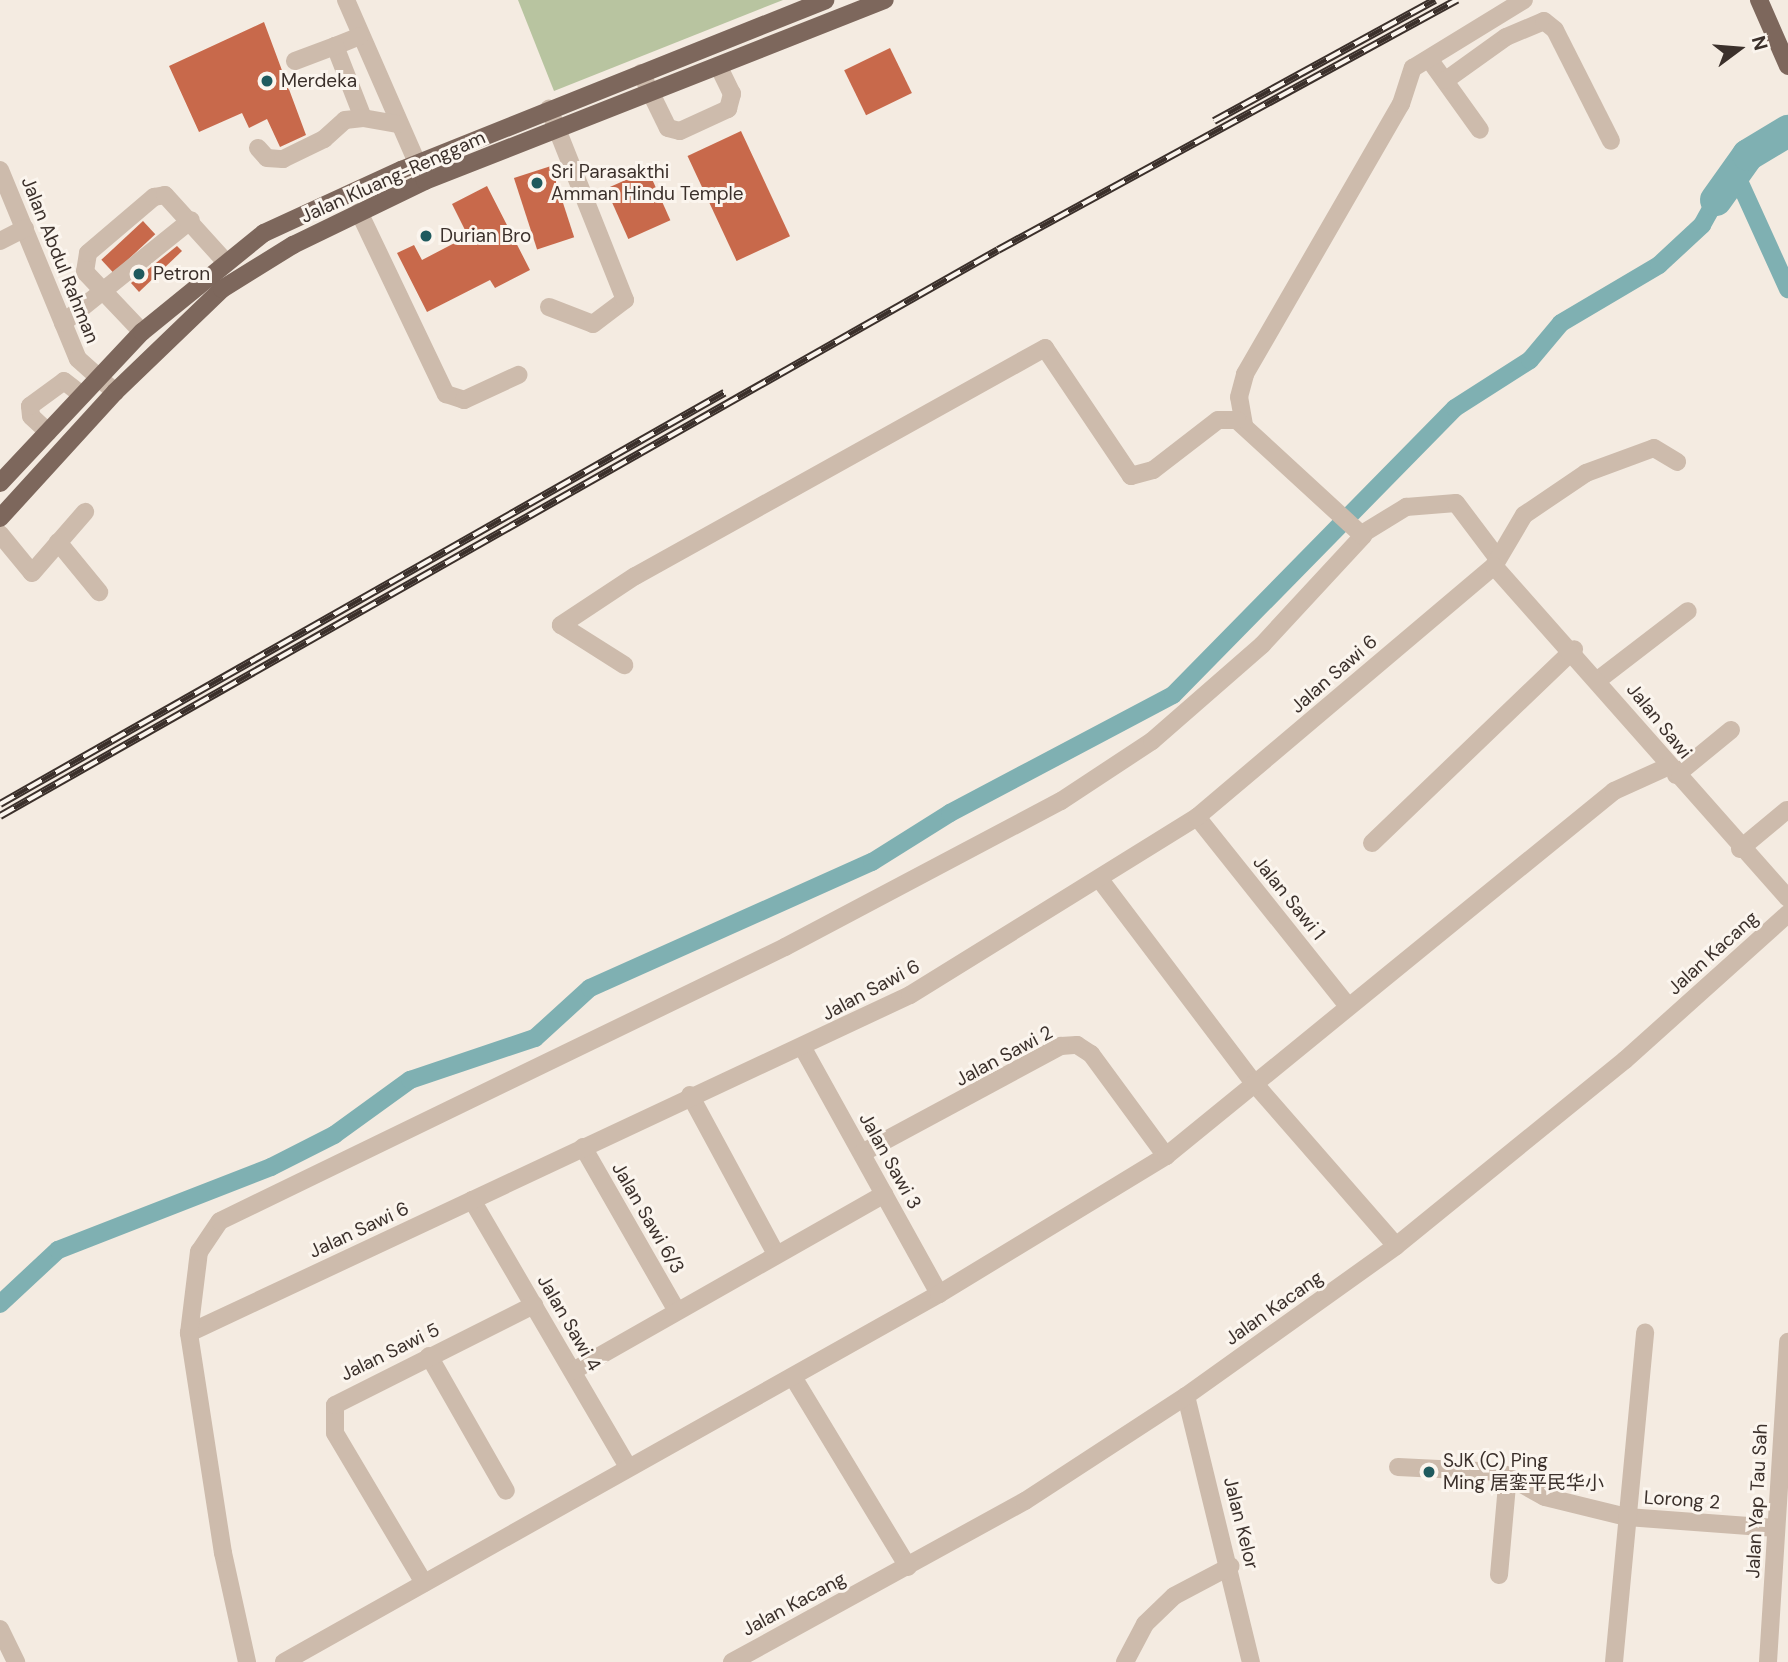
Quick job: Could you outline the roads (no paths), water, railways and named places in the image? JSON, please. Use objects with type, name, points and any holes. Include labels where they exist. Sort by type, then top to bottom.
[{"type":"main road","name":"Jalan Kluang-Renggam","points":[[0,483],[142,332],[224,260],[264,233],[416,164],[825,0]]},
{"type":"main road","name":"Jalan Kluang-Renggam","points":[[0,518],[115,392],[222,289],[359,212],[425,181],[885,0]]},
{"type":"main road","points":[[1759,0],[1788,66]]},
{"type":"street","points":[[346,0],[359,36],[425,181]]},
{"type":"street","points":[[1244,425],[1239,397],[1245,374],[1401,104],[1421,63],[1524,0]]},
{"type":"street","points":[[1446,80],[1506,37],[1544,21],[1555,30],[1611,141]]},
{"type":"street","points":[[295,61],[359,36]]},
{"type":"street","points":[[335,46],[363,118]]},
{"type":"street","points":[[1421,63],[1446,80],[1480,130]]},
{"type":"street","points":[[642,73],[668,128],[680,131],[728,109],[732,94],[719,67]]},
{"type":"street","points":[[549,109],[625,300],[593,324],[549,307]]},
{"type":"street","points":[[258,148],[267,158],[283,159],[324,139],[345,120],[363,118],[398,124]]},
{"type":"street","name":"Jalan Abdul Rahman","points":[[0,170],[78,359],[115,392]]},
{"type":"street","points":[[142,332],[104,293],[82,262],[107,237],[154,197],[175,201],[224,260]]},
{"type":"street","points":[[359,212],[446,394],[464,400],[519,375]]},
{"type":"street","points":[[63,323],[104,293],[191,220]]},
{"type":"street","points":[[0,241],[25,228]]},
{"type":"street","points":[[247,1662],[223,1553],[188,1333],[199,1252],[220,1221],[785,947],[1061,801],[1152,741],[1262,645],[1356,550],[1358,530],[1244,425],[1218,420],[1153,470],[1131,476],[1045,348],[635,576],[561,625],[624,664]]},
{"type":"street","points":[[48,432],[31,416],[30,406],[64,381],[82,395]]},
{"type":"street","name":"Jalan Sawi 6","points":[[188,1333],[690,1095],[804,1050],[910,995],[1101,881],[1197,817],[1497,563],[1533,506],[1586,473],[1654,448],[1677,462]]},
{"type":"street","name":"Jalan Sawi","points":[[1358,530],[1406,507],[1456,503],[1497,563],[1574,649],[1740,849],[1788,898]]},
{"type":"street","points":[[0,534],[28,574],[85,512]]},
{"type":"street","points":[[58,542],[99,592]]},
{"type":"street","points":[[1598,680],[1688,611]]},
{"type":"street","points":[[1372,843],[1574,649]]},
{"type":"street","points":[[284,1662],[939,1294],[1166,1156],[1348,1005],[1614,791],[1672,770],[1731,730]]},
{"type":"street","points":[[1740,849],[1787,810]]},
{"type":"street","name":"Jalan Sawi 1","points":[[1197,817],[1348,1005]]},
{"type":"street","points":[[1101,881],[1254,1083],[1396,1246]]},
{"type":"street","name":"Jalan Kacang","points":[[732,1662],[908,1567],[1186,1396],[1396,1246],[1625,1060],[1788,914]]},
{"type":"street","name":"Jalan Sawi 2","points":[[862,1153],[1061,1046],[1077,1045],[1091,1054],[1166,1156]]},
{"type":"street","name":"Jalan Sawi 3","points":[[804,1050],[939,1294]]},
{"type":"street","points":[[690,1095],[776,1254]]},
{"type":"street","name":"Jalan Sawi 6/3","points":[[583,1147],[677,1311]]},
{"type":"street","points":[[573,1371],[884,1194]]},
{"type":"street","name":"Jalan Sawi 4","points":[[472,1200],[628,1467]]},
{"type":"street","name":"Jalan Sawi 5","points":[[424,1583],[331,1418],[346,1396],[534,1305]]},
{"type":"street","points":[[1614,1662],[1645,1332]]},
{"type":"street","name":"Jalan Yap Tau Sah","points":[[1768,1662],[1779,1632],[1776,1528],[1788,1342]]},
{"type":"street","points":[[429,1356],[506,1491]]},
{"type":"street","points":[[793,1377],[908,1567]]},
{"type":"street","name":"Jalan Kelor","points":[[1186,1396],[1231,1566],[1251,1662]]},
{"type":"street","points":[[1398,1466],[1508,1475],[1499,1575]]},
{"type":"street","name":"Lorong 2","points":[[1508,1475],[1545,1497],[1627,1517],[1776,1528]]},
{"type":"street","points":[[1125,1662],[1145,1623],[1174,1596],[1231,1566]]},
{"type":"street","points":[[0,1629],[16,1662]]},
{"type":"waterway","points":[[1716,200],[1748,155],[1788,131]]},
{"type":"waterway","points":[[1734,170],[1788,289]]},
{"type":"waterway","points":[[0,1304],[58,1250],[271,1167],[334,1135],[410,1080],[535,1038],[590,988],[872,862],[950,813],[1173,695],[1455,408],[1530,360],[1561,323],[1659,265],[1702,225],[1716,200]]},
{"type":"railway","points":[[1214,121],[1435,0]]},
{"type":"railway","points":[[0,816],[998,250],[1457,0]]},
{"type":"railway","points":[[0,804],[724,393]]},
{"type":"place","name":"Merdeka","points":[[267,81]]},
{"type":"place","name":"Sri Parasakthi Amman Hindu Temple","points":[[537,183]]},
{"type":"place","name":"Durian Bro","points":[[426,236]]},
{"type":"place","name":"Petron","points":[[139,274]]},
{"type":"place","name":"SJK (C) Ping Ming 居銮平民华小","points":[[1429,1472]]}]
